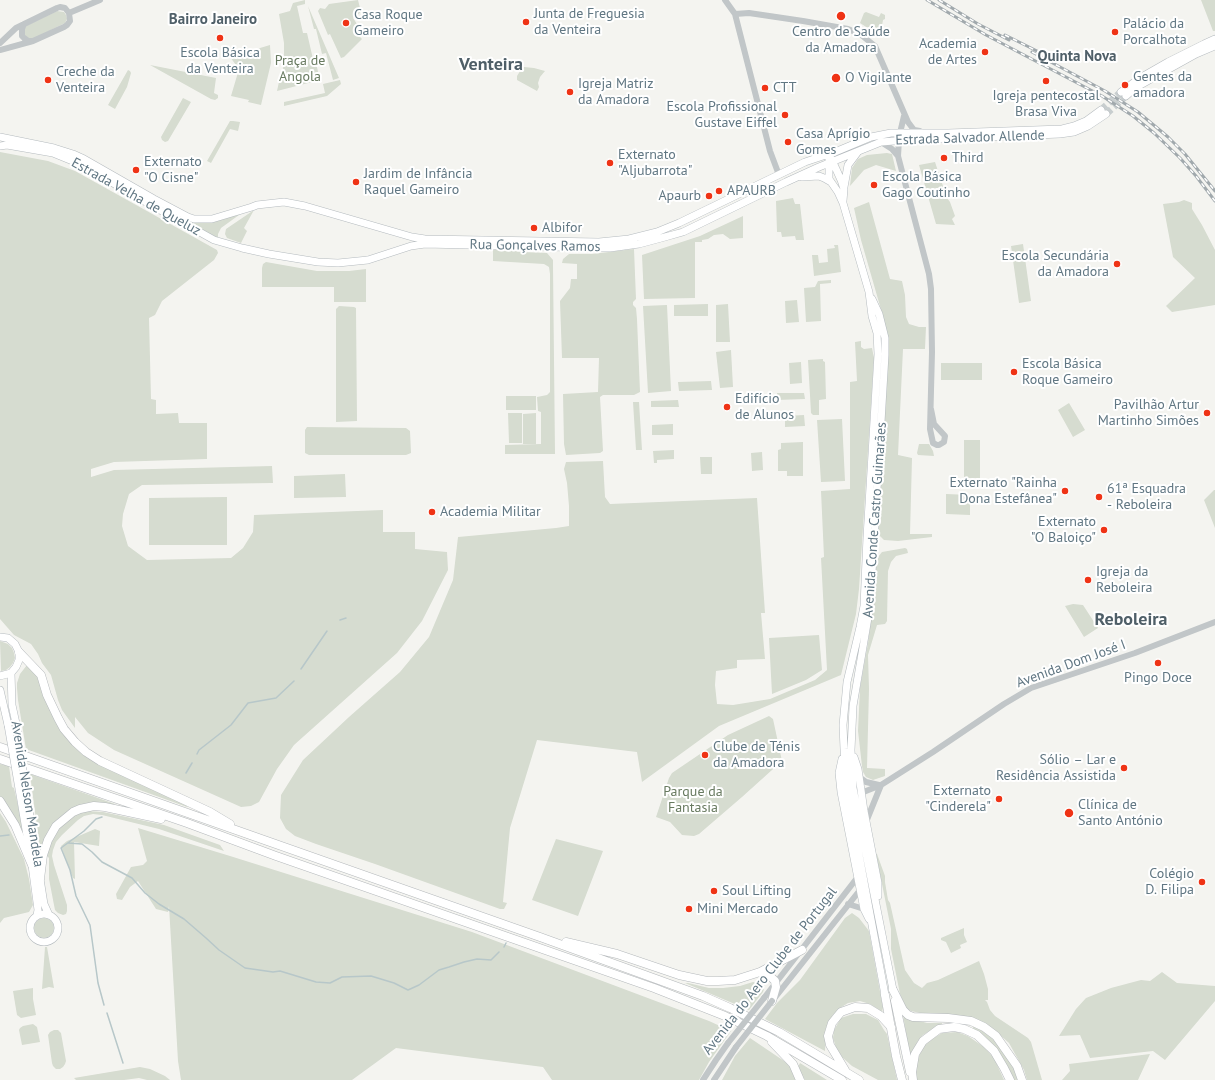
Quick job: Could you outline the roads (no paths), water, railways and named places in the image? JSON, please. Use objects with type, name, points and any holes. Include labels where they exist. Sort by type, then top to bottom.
[{"type":"highway","points":[[19,652],[41,675],[48,695],[64,729],[86,752],[100,761],[210,812],[244,833]]},
{"type":"highway","points":[[0,747],[703,996],[779,1032],[859,1080]]},
{"type":"highway","points":[[0,759],[188,823],[276,856],[654,988],[725,1016],[768,1036],[842,1080]]},
{"type":"highway","points":[[0,800],[15,824],[32,865]]},
{"type":"highway","points":[[40,879],[43,855],[52,832],[66,816],[80,809],[94,806],[105,807],[188,823]]},
{"type":"highway","points":[[540,937],[617,954],[694,979],[718,981],[742,978],[760,972],[802,950]]},
{"type":"highway","points":[[760,972],[770,975],[776,983],[772,1001]]},
{"type":"highway","points":[[893,990],[912,1080]]},
{"type":"highway","points":[[893,990],[903,1010],[908,1015],[914,1017],[948,1018],[971,1021],[984,1027],[996,1036],[1017,1066],[1022,1080]]},
{"type":"highway","points":[[885,995],[902,1080]]},
{"type":"highway","points":[[847,1072],[830,1045],[828,1036],[832,1023],[836,1017],[841,1012],[855,1007],[868,1008],[881,1016],[891,1027]]},
{"type":"highway","points":[[912,1080],[915,1054],[923,1041],[940,1029],[954,1027],[964,1029],[977,1035],[994,1051],[1010,1080]]},
{"type":"highway","points":[[768,1036],[792,1064],[800,1080]]},
{"type":"main road","points":[[1123,94],[1215,39]]},
{"type":"main road","points":[[1205,46],[1215,46]]},
{"type":"main road","name":"Estrada Salvador Allende","points":[[830,160],[871,137],[883,134],[900,137],[1060,134],[1074,132],[1088,126],[1104,112],[1074,126],[1062,129],[948,133],[927,132],[900,137],[881,142],[830,160]]},
{"type":"main road","name":"Estrada Velha de Queluz","points":[[0,137],[54,148],[73,154],[154,199],[194,219],[212,219],[258,205],[284,202],[405,235],[425,239]]},
{"type":"main road","name":"Estrada Velha de Queluz","points":[[0,146],[7,145],[53,154],[80,164],[214,240],[224,243]]},
{"type":"main road","points":[[844,189],[848,166],[858,151]]},
{"type":"main road","name":"Rua Gonçalves Ramos","points":[[425,239],[599,242],[629,239],[657,232],[679,223],[805,162],[830,160]]},
{"type":"main road","name":"Rua Gonçalves Ramos","points":[[224,243],[269,254],[318,262],[338,263],[368,260],[411,246],[425,244],[610,248],[648,242],[683,232],[830,160]]},
{"type":"main road","name":"Avenida Conde Castro Guimarães","points":[[830,160],[828,175],[843,203],[869,292],[879,314],[881,338],[885,355],[870,606],[847,749],[839,774],[866,822],[878,912],[893,990]]},
{"type":"main road","name":"Avenida Conde Castro Guimarães","points":[[830,160],[841,180],[844,189],[843,203]]},
{"type":"main road","points":[[779,175],[786,182]]},
{"type":"main road","points":[[798,177],[819,176],[831,182]]},
{"type":"main road","name":"Avenida Conde Castro Guimarães","points":[[881,338],[878,354],[864,606],[847,682],[843,725],[847,749],[859,875],[873,928],[885,995]]},
{"type":"main road","points":[[867,537],[871,544],[874,545]]},
{"type":"main road","points":[[0,676],[11,673],[20,660],[18,648],[12,641],[1,635]]},
{"type":"main road","name":"Avenida Nelson Mandela","points":[[11,673],[12,705],[17,728],[44,904],[49,915]]},
{"type":"main road","name":"Avenida Nelson Mandela","points":[[0,690],[8,725],[32,865],[37,915]]},
{"type":"main road","name":"Avenida Conde Castro Guimarães","points":[[847,749],[858,769],[859,777],[852,796],[873,874]]},
{"type":"main road","points":[[859,875],[873,874]]},
{"type":"main road","points":[[862,887],[873,874]]},
{"type":"main road","name":"Avenida Conde Castro Guimarães","points":[[862,887],[864,908],[873,928]]},
{"type":"main road","points":[[37,915],[49,915],[57,921],[58,931],[52,940],[41,942],[36,940],[31,932],[30,927],[32,920],[37,915]]},
{"type":"street","points":[[69,13],[100,0]]},
{"type":"street","points":[[725,0],[734,14],[770,151],[779,175]]},
{"type":"street","points":[[0,44],[16,28],[60,7],[66,9],[69,13],[70,22],[67,25],[33,41],[0,50]]},
{"type":"street","points":[[734,14],[749,13],[848,29],[860,34],[875,46],[908,122],[914,130],[927,132]]},
{"type":"street","points":[[24,24],[22,36],[28,41],[33,41]]},
{"type":"street","points":[[904,113],[898,156],[931,288],[932,409],[934,424],[945,436],[945,440],[939,445],[934,444],[932,438],[930,422],[932,409]]},
{"type":"street","points":[[881,142],[892,149],[898,156]]},
{"type":"street","points":[[932,438],[935,432],[940,432]]},
{"type":"street","name":"Avenida Dom José I","points":[[852,796],[881,785],[1004,704],[1031,688],[1135,653],[1215,622]]},
{"type":"street","points":[[859,777],[866,782],[881,785],[866,822]]},
{"type":"street","name":"Avenida do Aero Clube de Portugal","points":[[704,1080],[728,1043],[859,875]]},
{"type":"street","name":"Avenida do Aero Clube de Portugal","points":[[714,1080],[736,1047],[862,887]]},
{"type":"street","points":[[848,904],[864,908]]},
{"type":"street","points":[[832,910],[839,916]]},
{"type":"waterway","points":[[340,620],[346,618]]},
{"type":"waterway","points":[[301,669],[327,631]]},
{"type":"waterway","points":[[197,754],[199,750],[231,725],[248,703],[276,698],[294,681]]},
{"type":"waterway","points":[[186,773],[192,763]]},
{"type":"waterway","points":[[102,817],[96,819],[84,831],[61,848],[70,870],[76,896],[90,925],[98,983],[104,1005]]},
{"type":"waterway","points":[[0,836],[9,835]]},
{"type":"waterway","points":[[68,843],[82,844],[102,862],[132,878],[145,893],[159,904],[184,919],[219,950],[245,968],[273,972],[280,971],[316,982],[330,983],[342,977],[371,976],[394,983],[408,990],[419,985],[439,970],[477,959],[491,960],[499,952]]},
{"type":"waterway","points":[[504,947],[506,943]]},
{"type":"waterway","points":[[107,1013],[123,1063]]},
{"type":"tunnel","points":[[1101,110],[1121,92]]},
{"type":"tunnel","points":[[1106,114],[1126,96]]},
{"type":"railway","points":[[927,0],[986,35],[1102,96],[1133,116],[1154,133],[1180,158],[1215,201]]},
{"type":"railway","points":[[939,0],[978,24],[1009,40]]},
{"type":"railway","points":[[1005,35],[1039,52]]},
{"type":"railway","points":[[1032,52],[1105,91],[1138,112],[1168,137],[1185,154],[1215,191]]},
{"type":"place","name":"Centro de Saúde da Amadora","points":[[841,16]]},
{"type":"place","name":"Junta de Freguesia da Venteira","points":[[526,22]]},
{"type":"place","name":"Casa Roque Gameiro","points":[[346,23]]},
{"type":"place","name":"Palácio da Porcalhota","points":[[1115,32]]},
{"type":"place","name":"Escola Básica da Venteira","points":[[220,38]]},
{"type":"place","name":"Academia de Artes","points":[[985,52]]},
{"type":"place","name":"O Vigilante","points":[[836,78]]},
{"type":"place","name":"Creche da Venteira","points":[[48,80]]},
{"type":"place","name":"Igreja pentecostal Brasa Viva","points":[[1046,81]]},
{"type":"place","name":"Gentes da amadora","points":[[1125,85]]},
{"type":"place","name":"CTT","points":[[765,88]]},
{"type":"place","name":"Igreja Matriz da Amadora","points":[[570,92]]},
{"type":"place","name":"Escola Profissional Gustave Eiffel","points":[[785,115]]},
{"type":"place","name":"Casa Aprígio Gomes","points":[[788,142]]},
{"type":"place","name":"Third","points":[[944,158]]},
{"type":"place","name":"Externato \"Aljubarrota\"","points":[[610,163]]},
{"type":"place","name":"Externato \"O Cisne\"","points":[[136,170]]},
{"type":"place","name":"Jardim de Infância Raquel Gameiro","points":[[356,182]]},
{"type":"place","name":"Escola Básica Gago Coutinho","points":[[874,185]]},
{"type":"place","name":"APAURB","points":[[719,191]]},
{"type":"place","name":"Apaurb","points":[[709,196]]},
{"type":"place","name":"Albifor","points":[[534,228]]},
{"type":"place","name":"Escola Secundária da Amadora","points":[[1117,264]]},
{"type":"place","name":"Escola Básica Roque Gameiro","points":[[1014,372]]},
{"type":"place","name":"Edifício de Alunos","points":[[727,407]]},
{"type":"place","name":"Pavilhão Artur Martinho Simões","points":[[1207,413]]},
{"type":"place","name":"Externato \"Rainha Dona Estefânea\"","points":[[1065,491]]},
{"type":"place","name":"61ª Esquadra - Reboleira","points":[[1099,497]]},
{"type":"place","name":"Academia Militar","points":[[432,512]]},
{"type":"place","name":"Externato \"O Baloiço\"","points":[[1104,530]]},
{"type":"place","name":"Igreja da Reboleira","points":[[1088,580]]},
{"type":"place","name":"Pingo Doce","points":[[1158,663]]},
{"type":"place","name":"Clube de Ténis da Amadora","points":[[705,755]]},
{"type":"place","name":"Sólio – Lar e Residência Assistida","points":[[1124,768]]},
{"type":"place","name":"Externato \"Cinderela\"","points":[[999,799]]},
{"type":"place","name":"Clínica de Santo António","points":[[1069,813]]},
{"type":"place","name":"Colégio D. Filipa","points":[[1202,882]]},
{"type":"place","name":"Soul Lifting","points":[[714,891]]},
{"type":"place","name":"Mini Mercado","points":[[689,909]]},
{"type":"district","name":"Bairro Janeiro","points":[[213,20]]},
{"type":"district","name":"Quinta Nova","points":[[1077,57]]},
{"type":"district","name":"Venteira","points":[[491,65]]},
{"type":"district","name":"Reboleira","points":[[1131,620]]},
{"type":"park label","name":"Praça de Angola","points":[[300,70]]},
{"type":"park label","name":"Parque da Fantasia","points":[[693,800]]}]
